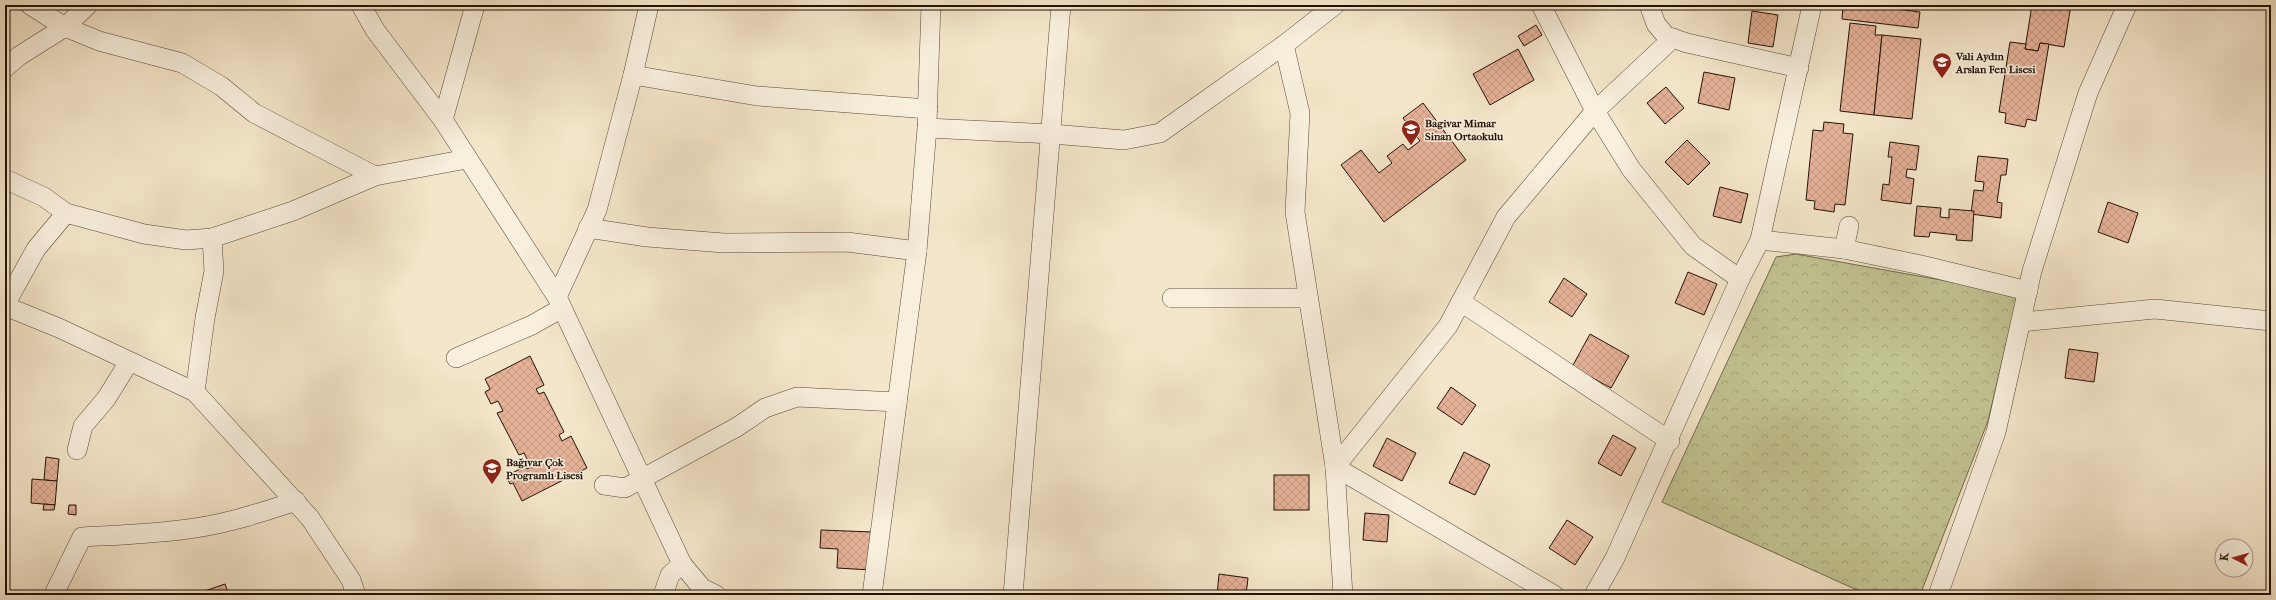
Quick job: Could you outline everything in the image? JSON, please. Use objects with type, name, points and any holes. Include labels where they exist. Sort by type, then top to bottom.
[{"type":"street","points":[[30,5],[65,27],[99,41],[182,63],[222,86],[254,113],[375,176]]},
{"type":"street","points":[[5,68],[19,56],[65,27],[88,5]]},
{"type":"street","points":[[361,5],[375,30],[443,120],[559,302],[682,564],[702,588],[716,595]]},
{"type":"street","points":[[443,120],[475,5]]},
{"type":"street","points":[[456,358],[532,325],[559,302],[588,228],[597,210],[634,75],[649,5]]},
{"type":"street","points":[[872,595],[917,251],[927,119],[931,5]]},
{"type":"street","points":[[1013,595],[1052,134],[1061,5]]},
{"type":"street","points":[[634,75],[757,96],[927,119],[1052,134],[1124,140],[1160,133],[1284,45],[1335,5]]},
{"type":"street","points":[[1541,5],[1594,111],[1631,168],[1693,246],[1740,279]]},
{"type":"street","points":[[1649,5],[1656,24],[1666,36],[1687,43],[1799,68]]},
{"type":"street","points":[[1594,595],[1615,558],[1670,441],[1740,279],[1760,240],[1812,5]]},
{"type":"street","points":[[1938,595],[1996,432],[2022,322],[2032,271],[2088,93],[2127,5]]},
{"type":"street","points":[[1335,467],[1448,326],[1506,217],[1594,111],[1673,38]]},
{"type":"street","points":[[1284,45],[1300,113],[1295,212],[1335,467],[1343,595]]},
{"type":"street","points":[[5,179],[44,197],[66,213],[144,234],[186,240],[212,238],[293,211],[375,176],[467,159]]},
{"type":"street","points":[[66,213],[36,249],[5,306],[59,328],[195,392],[310,518],[347,574],[356,595]]},
{"type":"street","points":[[1844,249],[1849,226]]},
{"type":"street","points":[[588,228],[647,237],[724,243],[847,242],[917,251]]},
{"type":"street","points":[[195,392],[204,324],[214,271],[212,238]]},
{"type":"street","points":[[1760,240],[1844,249],[2028,291]]},
{"type":"street","points":[[1172,298],[1308,298]]},
{"type":"street","points":[[1461,302],[1670,441]]},
{"type":"street","points":[[2022,322],[2156,310],[2271,320]]},
{"type":"street","points":[[77,450],[83,426],[106,399],[129,362]]},
{"type":"street","points":[[604,485],[625,488],[737,427],[764,408],[797,397],[897,402]]},
{"type":"street","points":[[1335,467],[1554,595]]},
{"type":"street","points":[[55,592],[82,538],[158,533],[196,528],[234,520],[296,501]]},
{"type":"street","points":[[663,595],[670,575],[682,564]]},
{"type":"green space","points":[[1796,254],[2002,291],[2017,298],[1988,421],[1920,595],[1868,595],[1662,502],[1776,257]]},
{"type":"building","points":[[1843,5],[1863,5],[1920,12],[1918,28],[1842,19]]},
{"type":"building","points":[[2032,5],[2071,5],[2064,47],[2040,43],[2038,51],[2025,49]]},
{"type":"building","points":[[1752,11],[1778,15],[1773,47],[1748,43]]},
{"type":"building","points":[[1850,23],[1876,26],[1875,35],[1882,35],[1874,115],[1840,111]]},
{"type":"building","points":[[1536,25],[1542,35],[1524,46],[1518,36]]},
{"type":"building","points":[[1882,35],[1921,39],[1912,119],[1874,115]]},
{"type":"building","points":[[2010,42],[2026,44],[2025,49],[2038,51],[2040,43],[2049,44],[2036,121],[2027,119],[2025,127],[2005,123],[2006,113],[1999,112]]},
{"type":"building","points":[[1518,49],[1534,80],[1490,105],[1473,74]]},
{"type":"building","points":[[1704,72],[1735,78],[1729,110],[1698,103]]},
{"type":"building","points":[[1666,87],[1684,108],[1665,124],[1647,103]]},
{"type":"building","points":[[1423,103],[1466,160],[1384,222],[1341,165],[1361,150],[1379,173],[1392,163],[1387,156],[1403,144],[1408,150],[1420,141],[1403,118]]},
{"type":"building","points":[[1824,122],[1844,124],[1843,133],[1853,134],[1845,205],[1835,204],[1834,212],[1814,209],[1815,201],[1806,200],[1813,130],[1823,131]]},
{"type":"building","points":[[1687,140],[1710,163],[1688,185],[1665,162]]},
{"type":"building","points":[[1890,142],[1919,146],[1916,170],[1907,169],[1906,177],[1914,179],[1911,204],[1881,200],[1883,184],[1889,185],[1892,157],[1888,157]]},
{"type":"building","points":[[1978,156],[2008,159],[2006,175],[2001,175],[1997,202],[2002,203],[2001,218],[1971,214],[1974,190],[1983,191],[1984,182],[1975,181]]},
{"type":"building","points":[[1720,187],[1748,194],[1741,223],[1713,216]]},
{"type":"building","points":[[2108,202],[2138,213],[2128,243],[2098,232]]},
{"type":"building","points":[[1917,206],[1941,208],[1940,217],[1949,218],[1949,209],[1974,211],[1972,241],[1956,240],[1957,235],[1930,232],[1929,237],[1914,236]]},
{"type":"building","points":[[1688,272],[1717,284],[1704,315],[1675,303]]},
{"type":"building","points":[[1564,278],[1587,294],[1572,317],[1549,302]]},
{"type":"building","points":[[1590,334],[1629,356],[1611,388],[1572,367]]},
{"type":"building","points":[[2069,349],[2098,353],[2094,382],[2065,378]]},
{"type":"building","points":[[530,356],[544,385],[536,389],[539,394],[544,392],[564,432],[559,435],[562,441],[571,436],[587,468],[522,501],[513,483],[510,484],[506,476],[526,466],[527,469],[531,467],[524,453],[519,455],[497,413],[503,411],[498,401],[491,404],[485,392],[490,389],[485,379]]},
{"type":"building","points":[[1451,387],[1476,405],[1462,425],[1437,408]]},
{"type":"building","points":[[1613,435],[1636,448],[1621,476],[1598,463]]},
{"type":"building","points":[[1387,438],[1416,453],[1402,481],[1373,466]]},
{"type":"building","points":[[1464,452],[1490,465],[1475,495],[1449,483]]},
{"type":"building","points":[[46,457],[59,459],[57,481],[44,480]]},
{"type":"building","points":[[1274,475],[1309,475],[1309,510],[1274,510]]},
{"type":"building","points":[[32,479],[57,481],[55,505],[31,503]]},
{"type":"building","points":[[44,504],[55,505],[54,510],[43,510]]},
{"type":"building","points":[[69,505],[76,505],[76,515],[68,514]]},
{"type":"building","points":[[1365,513],[1389,515],[1387,542],[1363,540]]},
{"type":"building","points":[[1567,520],[1593,537],[1575,565],[1549,548]]},
{"type":"building","points":[[821,530],[873,532],[871,570],[837,568],[838,549],[820,548]]},
{"type":"building","points":[[1219,574],[1248,578],[1246,595],[1217,595]]},
{"type":"building","points":[[225,584],[229,595],[193,595]]},
{"type":"place","name":"Vali Aydın Arslan Fen Lisesi","points":[[1942,79]]},
{"type":"place","name":"Bagivar Mimar Sinan Ortaokulu","points":[[1411,146]]},
{"type":"place","name":"Bağıvar Çok Programlı Lisesi","points":[[492,485]]}]
